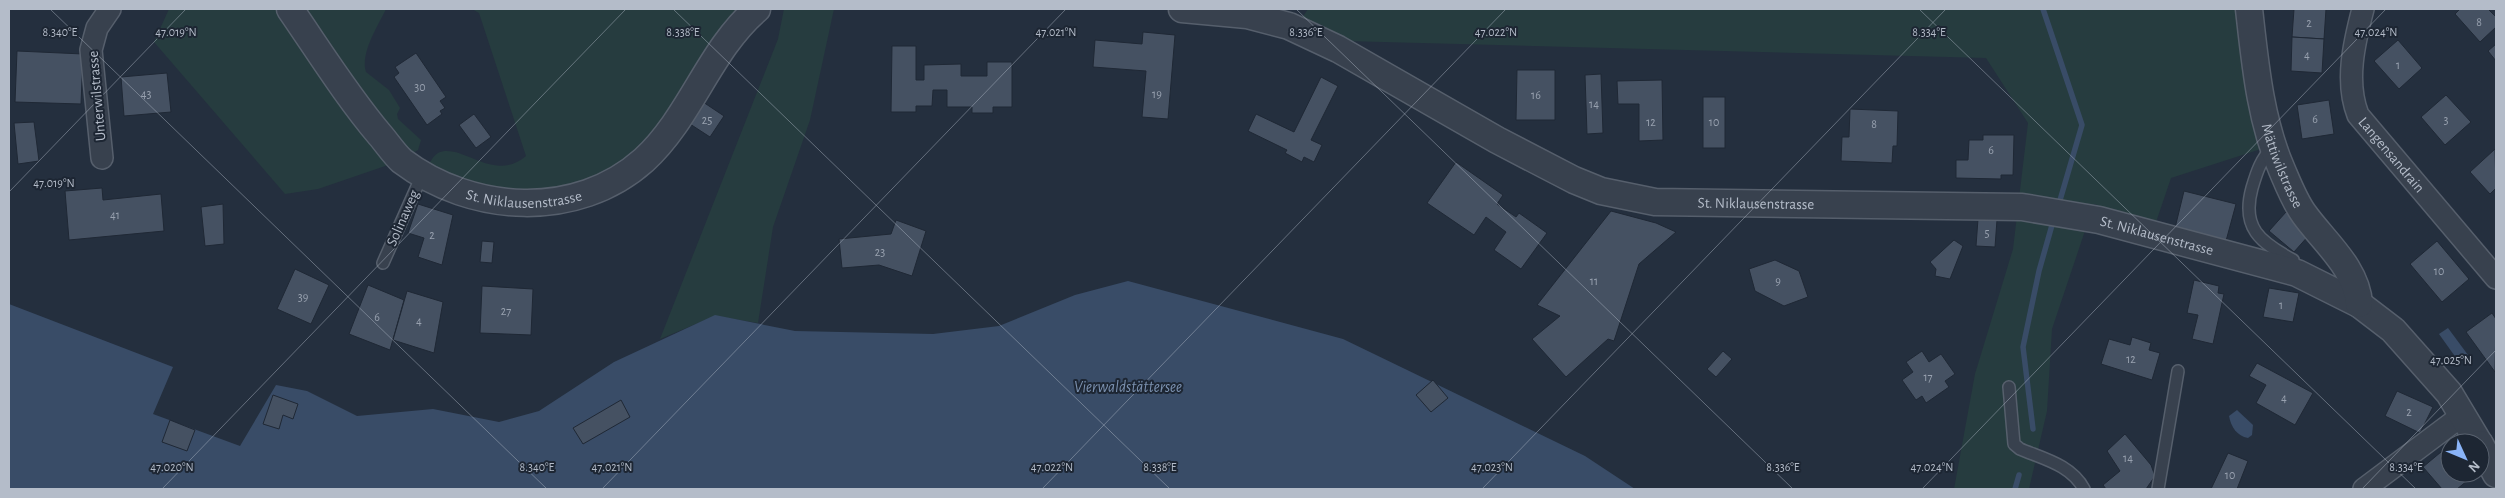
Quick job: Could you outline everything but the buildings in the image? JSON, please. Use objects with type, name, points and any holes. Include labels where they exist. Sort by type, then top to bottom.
[{"type":"street","name":"Unterwilstrasse","points":[[102,158],[91,50],[97,28],[110,9]]},
{"type":"street","name":"St. Niklausenstrasse","points":[[290,9],[371,124],[402,160],[423,173],[466,194],[532,205],[570,199],[612,183],[644,160],[672,128],[732,36],[757,9]]},
{"type":"street","name":"St. Niklausenstrasse","points":[[1182,9],[1247,15],[1289,26],[1338,49],[1530,157],[1601,191],[1655,202],[2022,207],[2100,220],[2290,272],[2327,286],[2358,304],[2393,330],[2412,348],[2449,393],[2464,414],[2474,433]]},
{"type":"street","name":"Mättiwilstrasse","points":[[2249,9],[2255,66],[2281,169],[2302,212],[2353,278],[2358,304]]},
{"type":"street","name":"Langensandrain","points":[[2363,9],[2357,31],[2352,77],[2352,100],[2358,116],[2496,278]]},
{"type":"street","points":[[2364,489],[2464,414]]},
{"type":"street","name":"St. Niklausenstrasse","points":[[2490,463],[2496,474]]},
{"type":"lane","points":[[2274,146],[2262,159],[2258,168],[2248,202],[2248,218],[2254,230],[2272,247],[2293,260],[2290,272]]},
{"type":"lane","name":"Solinaweg","points":[[383,263],[423,173]]},
{"type":"lane","points":[[2158,489],[2178,371]]},
{"type":"lane","points":[[2009,386],[2014,444],[2020,449],[2068,469],[2078,478],[2084,489]]},
{"type":"green space","points":[[169,9],[280,9],[391,164],[318,189],[285,194],[154,42]]},
{"type":"green space","points":[[298,9],[386,9],[365,57],[366,72],[389,90],[400,108],[397,114],[398,119],[421,140],[418,150],[409,155]]},
{"type":"green space","points":[[472,9],[742,9],[640,154],[569,191],[478,191],[428,165],[438,153],[447,151],[502,166],[514,163],[526,156],[479,13]]},
{"type":"green space","points":[[784,9],[834,9],[810,120],[773,227],[758,323],[715,316],[660,339],[778,39]]},
{"type":"green space","points":[[1308,9],[2239,9],[2261,149],[2171,178],[2155,225],[2094,204],[2052,329],[2047,411],[2029,489],[1954,489],[1975,374],[2013,249],[2028,123],[1986,58],[1345,41],[1322,25],[1302,18]]},
{"type":"water","name":"Vierwaldstättersee","points":[[1128,281],[1343,339],[1585,456],[1635,489],[9,489],[9,304],[173,367],[153,414],[240,446],[276,385],[307,391],[357,416],[433,409],[499,422],[539,411],[614,362],[715,315],[795,331],[933,334],[999,326],[1075,295]]},
{"type":"water","points":[[2448,328],[2468,355],[2459,362],[2439,334]]},
{"type":"water","points":[[2237,410],[2253,425],[2252,435],[2248,438],[2238,433],[2231,424],[2229,416]]},
{"type":"waterway","points":[[2043,9],[2082,125],[2058,207]]},
{"type":"waterway","points":[[2033,429],[2023,347],[2039,271],[2054,218]]},
{"type":"waterway","points":[[2015,489],[2019,475]]}]
